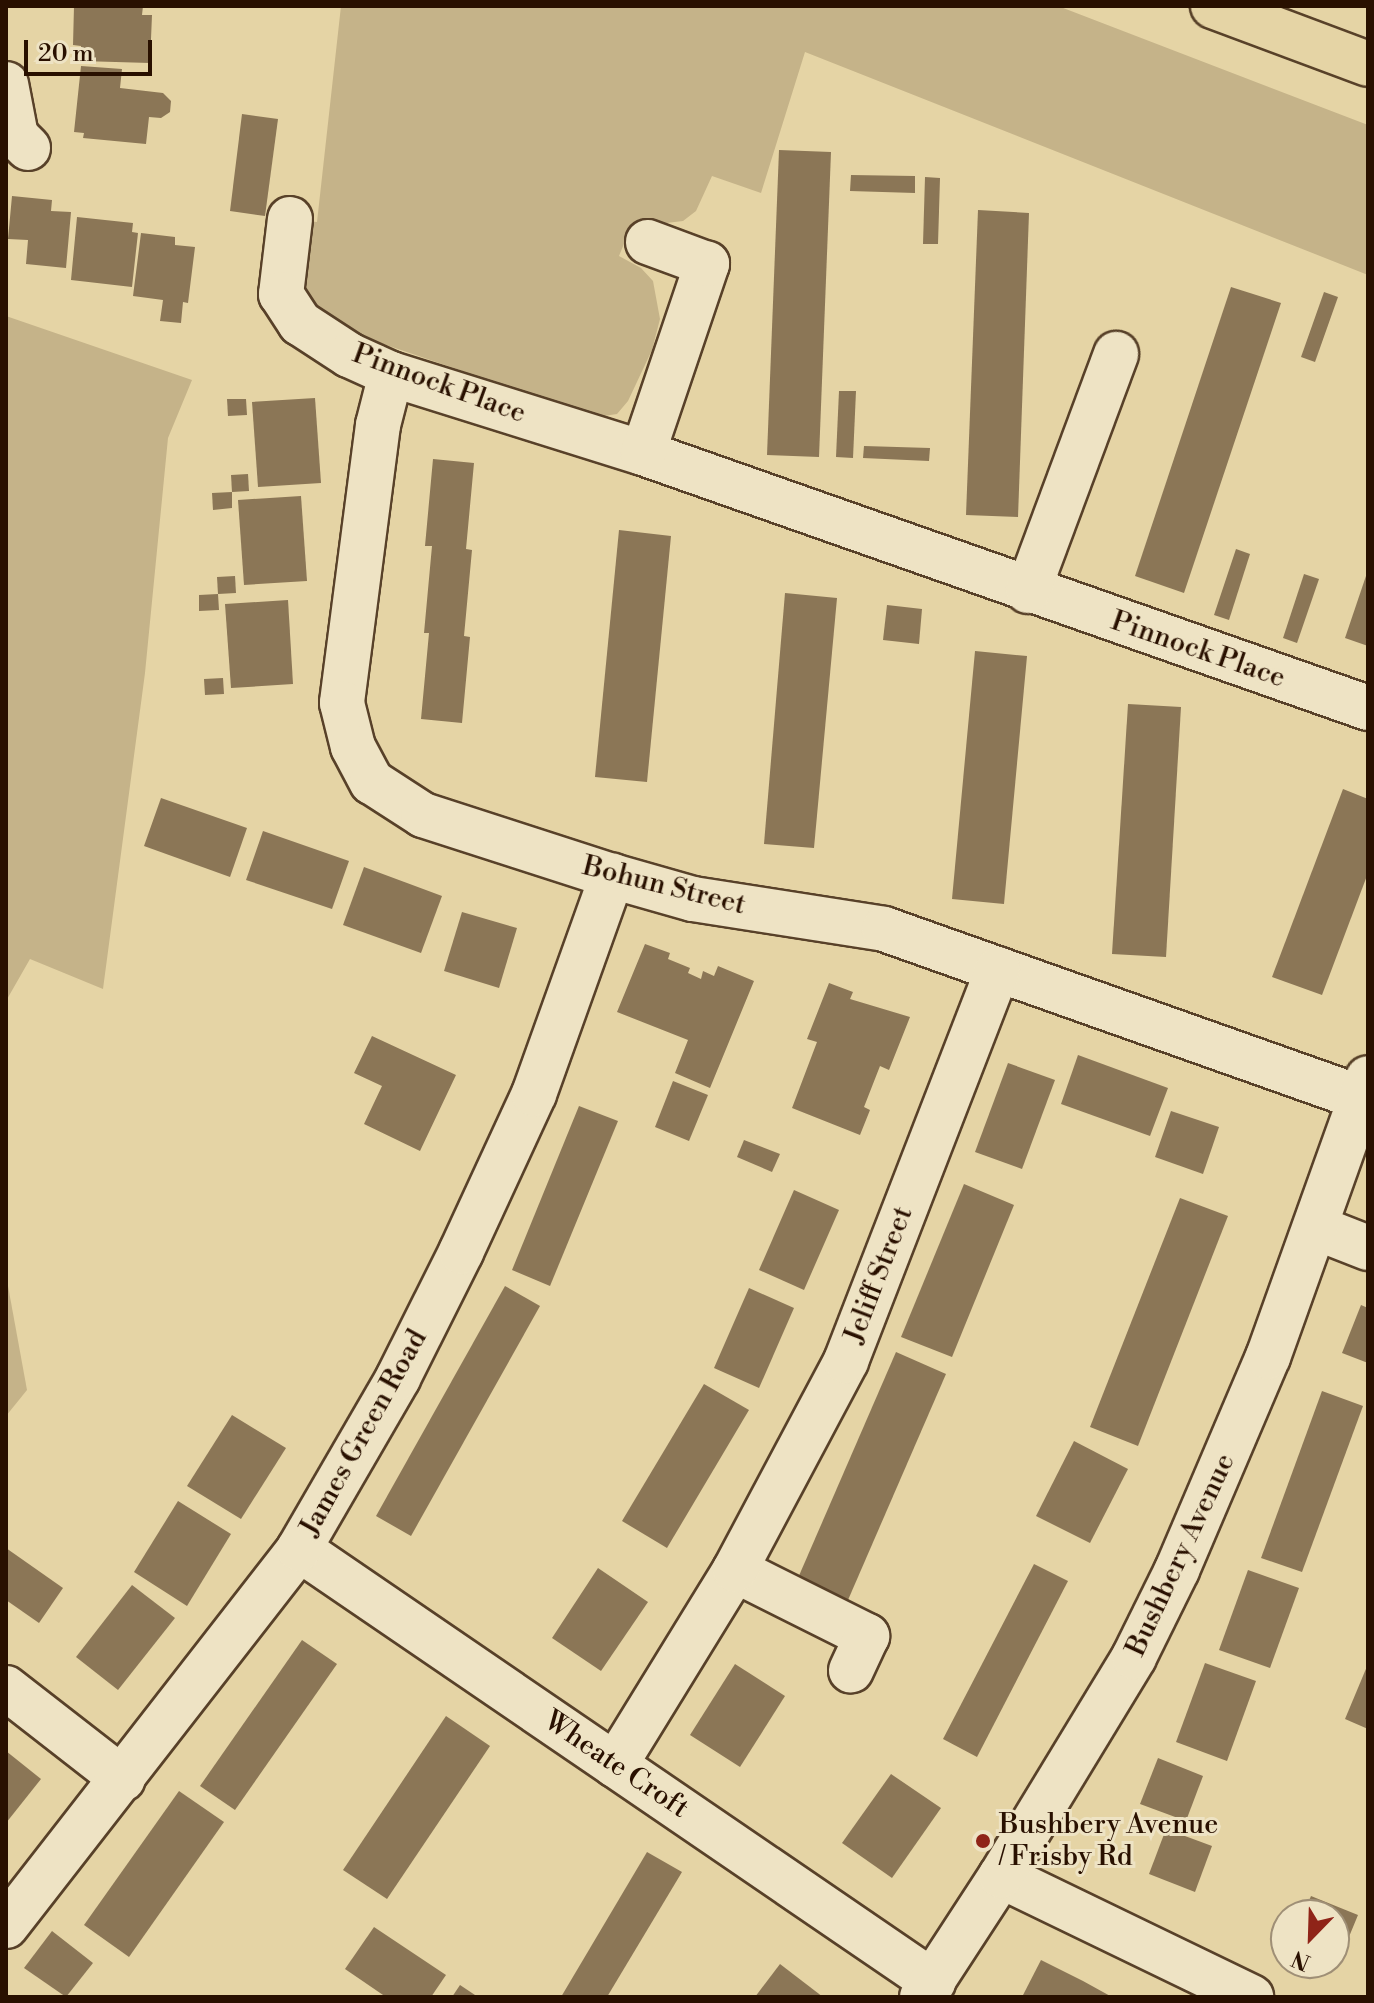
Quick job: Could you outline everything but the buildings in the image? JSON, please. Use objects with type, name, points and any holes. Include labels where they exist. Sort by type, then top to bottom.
[{"type":"main road","points":[[1213,6],[1368,64]]},
{"type":"street","points":[[6,84],[16,136],[28,148]]},
{"type":"street","name":"Pinnock Place","points":[[290,219],[281,294],[300,323],[349,355],[391,374],[643,453],[1028,591],[1368,708]]},
{"type":"street","points":[[643,453],[707,264],[648,242]]},
{"type":"street","points":[[1028,591],[1116,354]]},
{"type":"street","name":"Bohun Street","points":[[391,374],[378,425],[342,703],[353,747],[372,782],[423,815],[612,876],[693,899],[884,929],[1365,1088]]},
{"type":"street","name":"James Green Road","points":[[6,1926],[299,1549],[398,1378],[534,1094],[612,876]]},
{"type":"street","name":"Jeliff Street","points":[[615,1765],[735,1570],[846,1361],[998,969]]},
{"type":"street","name":"Bushbery Avenue","points":[[928,1990],[1134,1657],[1177,1570],[1247,1411],[1317,1228],[1365,1088]]},
{"type":"street","points":[[1317,1228],[1368,1248]]},
{"type":"street","name":"Wheate Croft","points":[[299,1549],[615,1765],[928,1990]]},
{"type":"street","points":[[735,1570],[867,1636],[851,1670]]},
{"type":"street","points":[[6,1688],[123,1779]]},
{"type":"street","points":[[1001,1876],[1251,1997]]},
{"type":"shaded area","points":[[341,6],[1058,6],[1368,125],[1368,275],[805,52],[761,193],[712,176],[696,211],[683,221],[658,224],[640,221],[632,224],[619,256],[641,268],[653,281],[660,319],[652,350],[628,401],[617,414],[597,417],[316,321],[294,296],[298,220],[317,222]]},
{"type":"shaded area","points":[[6,316],[192,380],[168,438],[145,673],[103,989],[30,959],[6,1001]]},
{"type":"shaded area","points":[[6,1275],[27,1390],[6,1416]]},
{"type":"place","name":"Bushbery Avenue / Frisby Rd","points":[[983,1841]]}]
